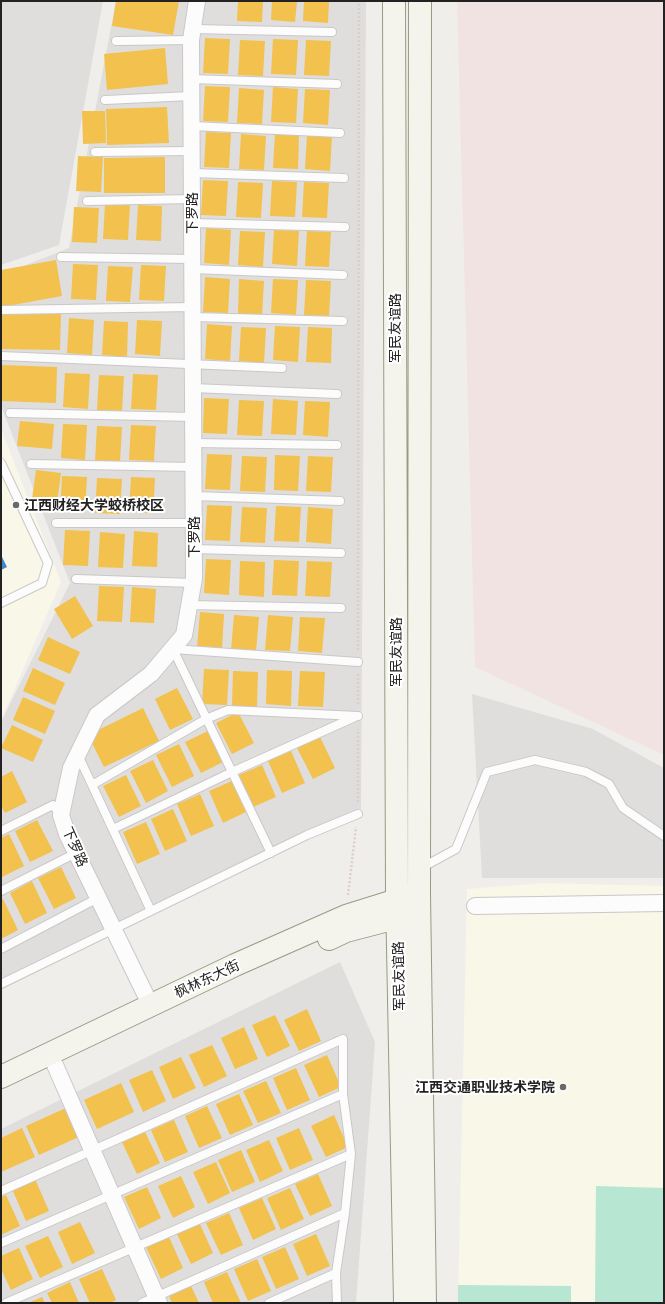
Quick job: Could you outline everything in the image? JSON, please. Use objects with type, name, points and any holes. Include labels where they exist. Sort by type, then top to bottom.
[{"type":"street","name":"下罗路","points":[[151,1006],[67,834],[61,815],[71,768],[97,716],[151,674],[184,635],[193,583],[194,496],[191,79],[192,34],[197,1]]},
{"type":"street","name":"军民友谊路","points":[[394,1],[397,908],[405,1303]]},
{"type":"street","name":"军民友谊路","points":[[420,1],[419,902],[425,1303]]},
{"type":"street","name":"枫林东大街","points":[[1,1078],[151,1006],[346,916],[397,908],[419,902]]},
{"type":"street","points":[[475,906],[664,903]]},
{"type":"street","name":"枫林东大街","points":[[1,1090],[237,979],[397,908]]},
{"type":"street","points":[[55,1065],[135,1247],[152,1301]]},
{"type":"lane","points":[[116,41],[192,34],[332,32]]},
{"type":"lane","points":[[191,79],[337,84]]},
{"type":"lane","points":[[104,100],[191,96]]},
{"type":"lane","points":[[192,126],[340,133]]},
{"type":"lane","points":[[95,152],[192,151]]},
{"type":"lane","points":[[192,173],[344,178]]},
{"type":"lane","points":[[87,201],[192,199]]},
{"type":"lane","points":[[192,223],[345,227]]},
{"type":"lane","points":[[61,257],[192,264],[343,275]]},
{"type":"lane","points":[[1,310],[193,312],[343,321]]},
{"type":"lane","points":[[1,356],[282,368]]},
{"type":"lane","points":[[193,388],[337,394]]},
{"type":"lane","points":[[10,413],[193,417]]},
{"type":"lane","points":[[193,443],[337,445]]},
{"type":"lane","points":[[1,463],[48,563],[42,583],[1,603]]},
{"type":"lane","points":[[31,464],[193,466]]},
{"type":"lane","points":[[194,496],[340,501]]},
{"type":"lane","points":[[56,523],[194,523]]},
{"type":"lane","points":[[194,550],[341,553]]},
{"type":"lane","points":[[76,579],[193,583]]},
{"type":"lane","points":[[189,606],[340,608]]},
{"type":"lane","points":[[271,853],[173,649],[358,662]]},
{"type":"lane","points":[[92,785],[206,719],[228,710],[358,716]]},
{"type":"lane","points":[[113,829],[232,772],[358,716]]},
{"type":"lane","points":[[78,755],[152,911]]},
{"type":"lane","points":[[419,870],[456,849],[487,772],[535,760],[586,772],[609,784],[623,808],[664,836]]},
{"type":"lane","points":[[1,831],[53,805],[61,815]]},
{"type":"lane","points":[[1,984],[271,853],[358,814]]},
{"type":"lane","points":[[1,891],[76,853]]},
{"type":"lane","points":[[1,949],[98,898]]},
{"type":"lane","points":[[1,1191],[343,1039],[343,1094],[351,1154],[345,1213],[336,1273],[337,1303]]},
{"type":"lane","points":[[1,1243],[343,1094]]},
{"type":"lane","points":[[6,1303],[351,1154]]},
{"type":"lane","points":[[152,1301],[345,1213]]},
{"type":"lane","points":[[269,1303],[336,1273]]},
{"type":"path","points":[[346,916],[358,814],[359,1]]},
{"type":"shaded area","points":[[1,1],[103,1],[59,245],[1,265]]},
{"type":"shaded area","points":[[116,1],[366,1],[361,809],[1,990],[1,722],[70,583],[1,406],[1,275],[69,248]]},
{"type":"shaded area","points":[[457,1],[664,1],[664,755],[475,667]]},
{"type":"shaded area","name":"江西财经大学蛟桥校区","points":[[1,429],[61,582],[1,720]]},
{"type":"shaded area","points":[[472,694],[593,729],[664,768],[664,878],[482,878]]},
{"type":"shaded area","name":"江西交通职业技术学院","points":[[543,883],[664,886],[664,1303],[458,1303],[467,889]]},
{"type":"shaded area","points":[[340,962],[375,1042],[356,1303],[1,1303],[1,1129]]},
{"type":"green space","points":[[596,1186],[664,1188],[664,1303],[595,1303]]},
{"type":"green space","points":[[458,1285],[571,1286],[571,1303],[458,1303]]},
{"type":"building: 住宅","points":[[116,1],[179,1],[173,35],[112,26]]},
{"type":"building: 住宅","points":[[238,1],[263,1],[262,22],[237,21]]},
{"type":"building: 住宅","points":[[272,1],[297,1],[295,22],[271,20]]},
{"type":"building: 住宅","points":[[304,1],[329,1],[328,23],[303,21]]},
{"type":"building: 住宅","points":[[205,38],[230,39],[228,74],[203,73]]},
{"type":"building: 住宅","points":[[273,39],[298,40],[296,75],[271,74]]},
{"type":"building: 住宅","points":[[240,40],[265,41],[263,76],[238,75]]},
{"type":"building: 住宅","points":[[306,40],[331,41],[329,76],[304,75]]},
{"type":"building: 住宅","points":[[165,48],[168,84],[107,90],[104,54]]},
{"type":"building: 住宅","points":[[205,86],[230,87],[228,122],[203,121]]},
{"type":"building: 住宅","points":[[273,87],[298,89],[296,123],[271,122]]},
{"type":"building: 住宅","points":[[239,88],[264,90],[262,124],[237,123]]},
{"type":"building: 住宅","points":[[305,89],[330,90],[328,125],[303,123]]},
{"type":"building: 住宅","points":[[167,107],[169,143],[107,145],[106,109]]},
{"type":"building: 住宅","points":[[82,111],[105,111],[106,143],[83,144]]},
{"type":"building: 住宅","points":[[206,132],[231,133],[229,168],[204,167]]},
{"type":"building: 住宅","points":[[275,133],[299,135],[298,169],[273,168]]},
{"type":"building: 住宅","points":[[241,134],[266,136],[264,170],[239,169]]},
{"type":"building: 住宅","points":[[307,135],[332,136],[330,171],[305,169]]},
{"type":"building: 住宅","points":[[78,156],[103,157],[101,192],[76,191]]},
{"type":"building: 住宅","points":[[165,157],[165,193],[104,193],[104,158]]},
{"type":"building: 住宅","points":[[203,180],[228,181],[226,216],[201,215]]},
{"type":"building: 住宅","points":[[272,181],[297,182],[295,217],[270,216]]},
{"type":"building: 住宅","points":[[238,182],[263,183],[261,218],[236,217]]},
{"type":"building: 住宅","points":[[304,182],[329,183],[327,218],[302,217]]},
{"type":"building: 住宅","points":[[105,204],[130,205],[128,240],[103,239]]},
{"type":"building: 住宅","points":[[138,205],[162,206],[161,241],[136,240]]},
{"type":"building: 住宅","points":[[74,207],[99,208],[97,243],[72,242]]},
{"type":"building: 住宅","points":[[206,228],[231,230],[229,265],[204,263]]},
{"type":"building: 住宅","points":[[274,230],[299,231],[297,266],[272,264]]},
{"type":"building: 住宅","points":[[240,231],[265,232],[263,267],[238,265]]},
{"type":"building: 住宅","points":[[307,231],[331,232],[329,267],[305,266]]},
{"type":"building: 住宅","points":[[56,260],[62,296],[2,307],[1,270]]},
{"type":"building: 住宅","points":[[73,264],[98,265],[96,300],[71,299]]},
{"type":"building: 住宅","points":[[141,265],[166,266],[164,301],[139,300]]},
{"type":"building: 住宅","points":[[108,266],[133,267],[130,302],[106,301]]},
{"type":"building: 住宅","points":[[205,277],[230,279],[228,313],[203,312]]},
{"type":"building: 住宅","points":[[239,279],[264,281],[262,316],[238,314]]},
{"type":"building: 住宅","points":[[273,279],[298,280],[296,315],[271,313]]},
{"type":"building: 住宅","points":[[306,280],[331,281],[329,316],[304,315]]},
{"type":"building: 住宅","points":[[1,313],[61,314],[60,350],[1,349]]},
{"type":"building: 住宅","points":[[69,318],[94,320],[92,355],[67,353]]},
{"type":"building: 住宅","points":[[137,320],[162,321],[160,356],[135,354]]},
{"type":"building: 住宅","points":[[104,321],[128,322],[127,357],[102,355]]},
{"type":"building: 住宅","points":[[207,324],[232,326],[230,361],[205,359]]},
{"type":"building: 住宅","points":[[275,326],[300,327],[298,362],[273,360]]},
{"type":"building: 住宅","points":[[241,327],[266,328],[264,363],[239,361]]},
{"type":"building: 住宅","points":[[308,327],[332,328],[331,363],[306,362]]},
{"type":"building: 住宅","points":[[1,365],[57,367],[56,403],[1,401]]},
{"type":"building: 住宅","points":[[65,373],[90,374],[88,409],[63,407]]},
{"type":"building: 住宅","points":[[133,374],[158,375],[156,410],[131,409]]},
{"type":"building: 住宅","points":[[99,375],[124,376],[122,411],[97,410]]},
{"type":"building: 住宅","points":[[204,398],[229,399],[227,434],[203,433]]},
{"type":"building: 住宅","points":[[273,399],[298,401],[296,435],[271,434]]},
{"type":"building: 住宅","points":[[239,400],[264,401],[262,436],[237,435]]},
{"type":"building: 住宅","points":[[305,401],[330,402],[328,437],[303,435]]},
{"type":"building: 住宅","points":[[20,421],[54,424],[52,449],[17,446]]},
{"type":"building: 住宅","points":[[63,424],[87,425],[85,460],[61,458]]},
{"type":"building: 住宅","points":[[131,425],[156,426],[154,461],[129,460]]},
{"type":"building: 住宅","points":[[97,426],[122,427],[120,462],[95,461]]},
{"type":"building: 住宅","points":[[207,454],[232,455],[230,490],[205,489]]},
{"type":"building: 住宅","points":[[275,455],[300,456],[298,491],[274,490]]},
{"type":"building: 住宅","points":[[242,456],[267,457],[265,492],[240,491]]},
{"type":"building: 住宅","points":[[308,456],[333,457],[331,492],[306,491]]},
{"type":"building: 住宅","points":[[36,470],[61,473],[57,503],[32,499]]},
{"type":"building: 住宅","points":[[62,476],[87,477],[85,512],[60,511]]},
{"type":"building: 住宅","points":[[131,477],[155,478],[153,513],[129,512]]},
{"type":"building: 住宅","points":[[97,478],[122,479],[120,514],[95,513]]},
{"type":"building: 住宅","points":[[207,505],[232,506],[230,541],[205,540]]},
{"type":"building: 住宅","points":[[276,506],[301,507],[299,542],[274,541]]},
{"type":"building: 住宅","points":[[242,507],[267,508],[265,543],[240,542]]},
{"type":"building: 住宅","points":[[308,507],[333,509],[331,544],[306,542]]},
{"type":"building: 住宅","points":[[65,530],[90,531],[88,566],[63,565]]},
{"type":"building: 住宅","points":[[134,531],[158,533],[157,567],[132,566]]},
{"type":"building: 住宅","points":[[100,532],[125,534],[123,568],[98,567]]},
{"type":"building: 住宅","points":[[206,559],[231,560],[229,595],[204,593]]},
{"type":"building: 住宅","points":[[274,560],[299,561],[297,596],[272,595]]},
{"type":"building: 住宅","points":[[240,561],[265,562],[264,597],[239,595]]},
{"type":"building: 住宅","points":[[307,561],[332,562],[330,597],[305,596]]},
{"type":"building: 住宅","points":[[99,586],[124,587],[122,622],[97,621]]},
{"type":"building: 住宅","points":[[132,587],[156,589],[154,623],[130,622]]},
{"type":"building: 住宅","points":[[75,596],[93,626],[72,639],[54,609]]},
{"type":"building: 住宅","points":[[200,612],[224,614],[222,649],[197,647]]},
{"type":"building: 住宅","points":[[234,615],[259,617],[256,652],[231,650]]},
{"type":"building: 住宅","points":[[268,615],[293,617],[290,651],[265,650]]},
{"type":"building: 住宅","points":[[300,617],[325,618],[322,653],[298,651]]},
{"type":"building: 住宅","points":[[48,637],[80,652],[70,674],[38,660]]},
{"type":"building: 住宅","points":[[33,668],[65,683],[55,705],[23,691]]},
{"type":"building: 住宅","points":[[204,669],[229,670],[227,705],[202,704]]},
{"type":"building: 住宅","points":[[267,670],[292,671],[291,706],[266,704]]},
{"type":"building: 住宅","points":[[233,671],[258,672],[257,707],[232,706]]},
{"type":"building: 住宅","points":[[300,671],[325,672],[323,707],[298,706]]},
{"type":"building: 住宅","points":[[177,688],[193,719],[170,730],[155,699]]},
{"type":"building: 住宅","points":[[23,697],[55,711],[45,734],[13,720]]},
{"type":"building: 住宅","points":[[143,708],[159,741],[104,767],[88,735]]},
{"type":"building: 住宅","points":[[238,712],[254,743],[232,754],[216,723]]},
{"type":"building: 住宅","points":[[12,725],[43,740],[33,762],[1,748]]},
{"type":"building: 住宅","points":[[208,731],[223,762],[201,773],[185,742]]},
{"type":"building: 住宅","points":[[320,737],[335,768],[313,779],[297,748]]},
{"type":"building: 住宅","points":[[179,744],[194,776],[172,787],[156,755]]},
{"type":"building: 住宅","points":[[291,751],[305,783],[282,793],[268,761]]},
{"type":"building: 住宅","points":[[153,760],[168,791],[146,803],[130,771]]},
{"type":"building: 住宅","points":[[262,765],[276,797],[253,807],[239,775]]},
{"type":"building: 住宅","points":[[12,771],[27,802],[5,813],[1,806],[1,777]]},
{"type":"building: 住宅","points":[[126,775],[141,806],[119,817],[103,786]]},
{"type":"building: 住宅","points":[[232,781],[246,812],[223,823],[209,791]]},
{"type":"building: 住宅","points":[[200,794],[214,826],[191,836],[177,804]]},
{"type":"building: 住宅","points":[[173,809],[187,841],[165,851],[151,819]]},
{"type":"building: 住宅","points":[[37,820],[53,851],[30,862],[15,831]]},
{"type":"building: 住宅","points":[[146,822],[160,854],[137,864],[123,832]]},
{"type":"building: 住宅","points":[[9,834],[24,866],[2,877],[1,838]]},
{"type":"building: 住宅","points":[[61,867],[76,898],[54,909],[38,878]]},
{"type":"building: 住宅","points":[[32,881],[47,913],[25,924],[10,893]]},
{"type":"building: 住宅","points":[[3,899],[18,930],[1,939],[1,900]]},
{"type":"building: 住宅","points":[[307,1009],[321,1041],[299,1051],[284,1020]]},
{"type":"building: 住宅","points":[[275,1015],[290,1046],[267,1057],[252,1025]]},
{"type":"building: 住宅","points":[[244,1027],[258,1059],[235,1069],[221,1038]]},
{"type":"building: 住宅","points":[[212,1045],[227,1076],[204,1087],[189,1055]]},
{"type":"building: 住宅","points":[[327,1055],[341,1087],[319,1097],[304,1065]]},
{"type":"building: 住宅","points":[[181,1057],[196,1088],[173,1099],[159,1067]]},
{"type":"building: 住宅","points":[[296,1068],[310,1100],[287,1110],[273,1078]]},
{"type":"building: 住宅","points":[[152,1070],[166,1101],[143,1112],[129,1080]]},
{"type":"building: 住宅","points":[[266,1081],[281,1113],[258,1123],[243,1091]]},
{"type":"building: 住宅","points":[[121,1083],[134,1112],[97,1129],[84,1100]]},
{"type":"building: 住宅","points":[[239,1094],[253,1125],[230,1135],[216,1104]]},
{"type":"building: 住宅","points":[[207,1106],[222,1138],[199,1148],[185,1116]]},
{"type":"building: 住宅","points":[[68,1107],[81,1136],[39,1155],[26,1126]]},
{"type":"building: 住宅","points":[[334,1115],[348,1147],[326,1157],[311,1126]]},
{"type":"building: 住宅","points":[[174,1120],[188,1152],[165,1162],[151,1130]]},
{"type":"building: 住宅","points":[[22,1128],[35,1157],[1,1172],[1,1138]]},
{"type":"building: 住宅","points":[[299,1128],[313,1160],[290,1170],[276,1138]]},
{"type":"building: 住宅","points":[[145,1132],[160,1163],[137,1174],[122,1142]]},
{"type":"building: 住宅","points":[[269,1140],[283,1171],[260,1182],[246,1150]]},
{"type":"building: 住宅","points":[[241,1150],[255,1182],[232,1192],[218,1160]]},
{"type":"building: 住宅","points":[[216,1162],[230,1193],[208,1204],[193,1172]]},
{"type":"building: 住宅","points":[[318,1174],[332,1206],[310,1216],[295,1184]]},
{"type":"building: 住宅","points":[[181,1176],[195,1207],[173,1218],[158,1186]]},
{"type":"building: 住宅","points":[[35,1179],[49,1211],[26,1221],[12,1189]]},
{"type":"building: 住宅","points":[[147,1187],[161,1218],[139,1229],[124,1197]]},
{"type":"building: 住宅","points":[[290,1188],[304,1219],[281,1230],[267,1198]]},
{"type":"building: 住宅","points":[[6,1195],[20,1226],[1,1235],[1,1197]]},
{"type":"building: 住宅","points":[[262,1198],[276,1229],[253,1240],[239,1208]]},
{"type":"building: 住宅","points":[[229,1213],[243,1245],[221,1255],[206,1223]]},
{"type":"building: 住宅","points":[[80,1222],[95,1253],[72,1264],[58,1232]]},
{"type":"building: 住宅","points":[[199,1222],[213,1253],[191,1264],[176,1232]]},
{"type":"building: 住宅","points":[[316,1234],[330,1266],[307,1276],[293,1244]]},
{"type":"building: 住宅","points":[[48,1236],[63,1267],[40,1278],[25,1246]]},
{"type":"building: 住宅","points":[[169,1237],[183,1268],[161,1279],[146,1247]]},
{"type":"building: 住宅","points":[[285,1247],[299,1279],[276,1289],[262,1257]]},
{"type":"building: 住宅","points":[[19,1248],[33,1279],[11,1290],[1,1269],[1,1256]]},
{"type":"building: 住宅","points":[[257,1259],[271,1291],[248,1301],[234,1269]]},
{"type":"building: 住宅","points":[[102,1269],[116,1300],[110,1303],[90,1303],[79,1279]]},
{"type":"building: 住宅","points":[[227,1272],[241,1303],[213,1303],[204,1282]]},
{"type":"building: 住宅","points":[[70,1282],[79,1303],[52,1303],[47,1293]]},
{"type":"building: 住宅","points":[[191,1286],[199,1303],[172,1303],[169,1296]]},
{"type":"building: 住宅","points":[[42,1297],[45,1303],[28,1303]]},
{"type":"building: 学校","points":[[1,555],[7,567],[1,570]]},
{"type":"place","name":"江西财经大学蛟桥校区","points":[[16,505]]},
{"type":"place","name":"江西交通职业技术学院","points":[[563,1087]]}]
